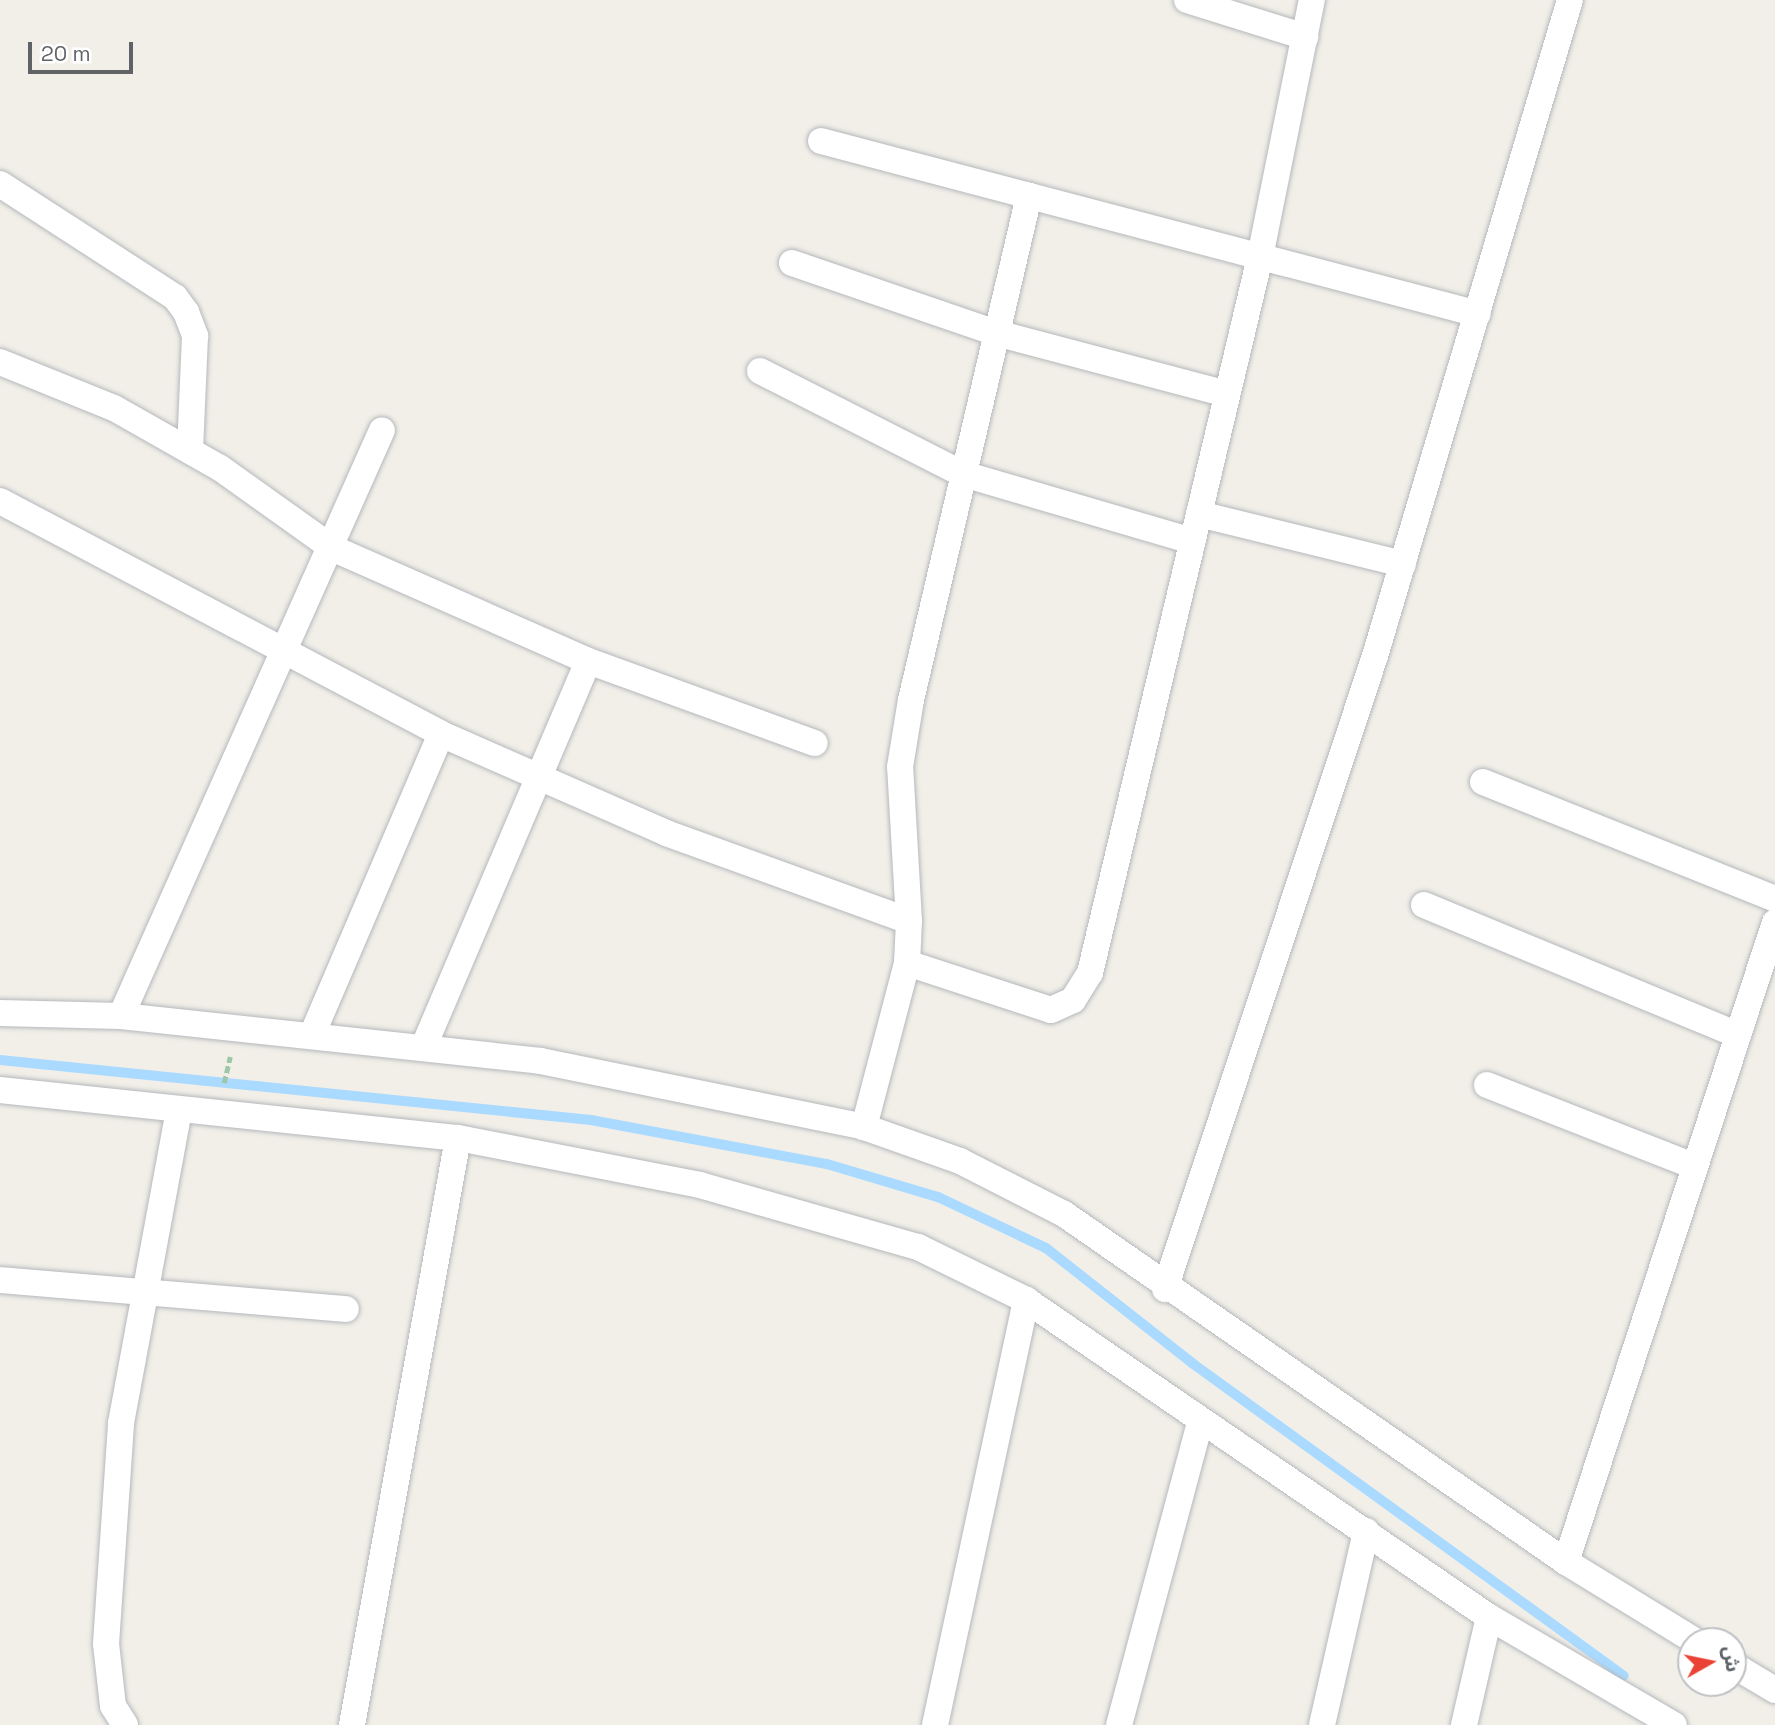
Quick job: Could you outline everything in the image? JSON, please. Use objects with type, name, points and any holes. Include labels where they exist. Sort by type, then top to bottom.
[{"type":"street","points":[[1186,0],[1305,37]]},
{"type":"street","points":[[907,963],[1051,1010],[1084,988],[1260,257],[1312,0]]},
{"type":"street","points":[[1166,1289],[1403,564],[1570,0]]},
{"type":"street","points":[[821,141],[1478,314]]},
{"type":"street","points":[[0,184],[164,290],[186,312],[195,336],[190,451]]},
{"type":"street","points":[[864,1127],[907,963],[909,921],[900,766],[963,474],[1029,196]]},
{"type":"street","points":[[792,263],[996,333],[1227,394]]},
{"type":"street","points":[[0,362],[114,408],[190,451],[332,548],[588,661],[815,743]]},
{"type":"street","points":[[760,371],[963,474],[1192,541]]},
{"type":"street","points":[[121,1016],[332,548],[382,430]]},
{"type":"street","points":[[0,502],[441,734],[666,833],[909,921]]},
{"type":"street","points":[[1199,514],[1403,564]]},
{"type":"street","points":[[424,1046],[534,775],[588,661]]},
{"type":"street","points":[[312,1035],[441,734]]},
{"type":"street","points":[[1483,782],[1775,899]]},
{"type":"street","points":[[1424,905],[1738,1035]]},
{"type":"street","points":[[1566,1562],[1775,922]]},
{"type":"street","points":[[0,1013],[121,1016],[424,1046],[541,1061],[864,1127],[960,1161],[1064,1214],[1166,1289],[1566,1562],[1677,1630]]},
{"type":"street","points":[[1487,1086],[1694,1166]]},
{"type":"street","points":[[0,1090],[457,1138],[794,1208],[918,1247],[1026,1300],[1200,1422],[1366,1531],[1489,1617],[1674,1725]]},
{"type":"street","points":[[125,1725],[114,1706],[106,1644],[121,1423],[179,1110]]},
{"type":"street","points":[[352,1725],[457,1138]]},
{"type":"street","points":[[0,1280],[346,1309]]},
{"type":"street","points":[[935,1725],[1026,1300]]},
{"type":"street","points":[[1119,1725],[1200,1422]]},
{"type":"street","points":[[1322,1725],[1366,1531]]},
{"type":"street","points":[[1464,1725],[1489,1617]]},
{"type":"street","points":[[1747,1673],[1775,1690]]},
{"type":"path","points":[[223,1089],[233,1043]]},
{"type":"waterway","points":[[0,1060],[591,1120],[827,1164],[938,1197],[1046,1248],[1192,1363],[1624,1676]]}]
